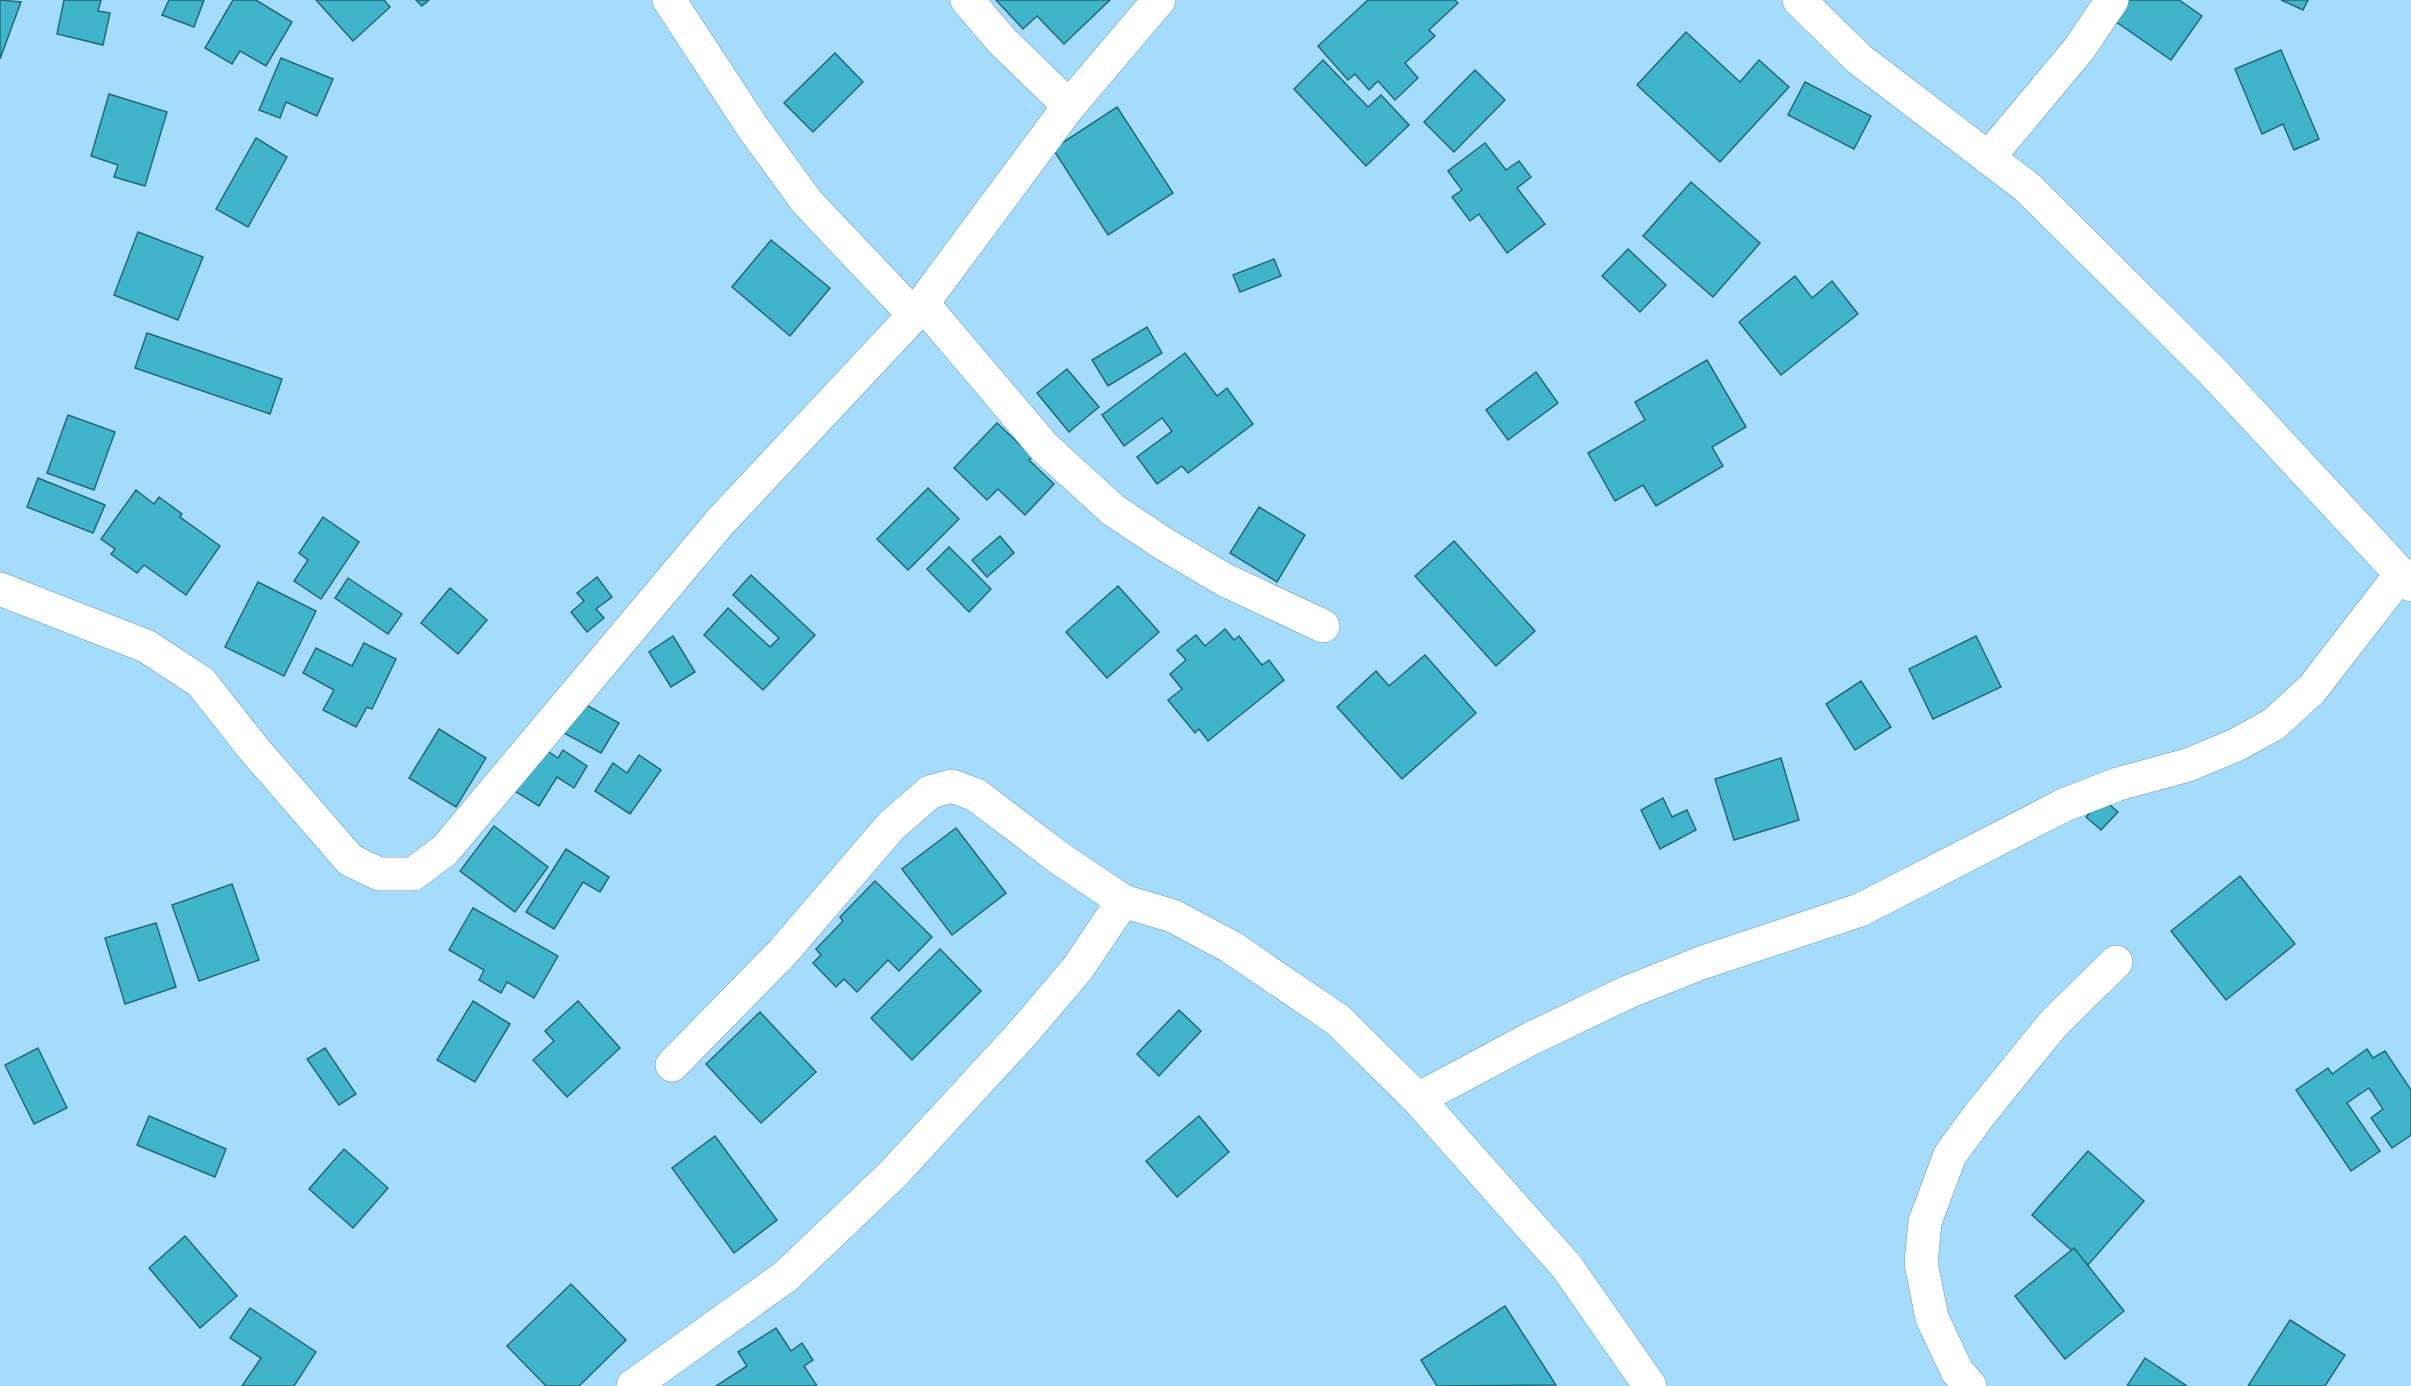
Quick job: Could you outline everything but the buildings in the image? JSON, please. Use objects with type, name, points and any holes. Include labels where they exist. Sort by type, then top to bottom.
[{"type":"street","points":[[669,0],[753,128],[807,202],[919,310],[1044,447],[1113,510],[1164,544],[1225,580],[1323,626]]},
{"type":"street","points":[[967,0],[1003,42],[1069,106]]},
{"type":"street","points":[[0,589],[146,646],[201,682],[253,748],[350,860],[379,874],[413,874],[445,850],[720,522],[919,310],[1069,106],[1159,0]]},
{"type":"street","points":[[1418,1099],[1532,1038],[1628,992],[1701,963],[1860,910],[2064,805],[2118,784],[2187,765],[2246,740],[2274,724],[2313,688],[2406,580],[2216,374],[2028,188],[1859,60],[1799,0]]},
{"type":"street","points":[[1988,158],[2079,49],[2112,0]]},
{"type":"street","points":[[672,1065],[782,953],[891,826],[930,792],[952,786],[976,795],[1059,858],[1124,901],[1173,916],[1240,954],[1338,1020],[1418,1099],[1567,1267],[1650,1386]]},
{"type":"street","points":[[633,1386],[786,1276],[893,1174],[1021,1035],[1078,968],[1124,901]]},
{"type":"street","points":[[1970,1386],[1957,1371],[1932,1318],[1921,1263],[1925,1222],[1950,1155],[1968,1130],[2053,1024],[2116,962]]}]
